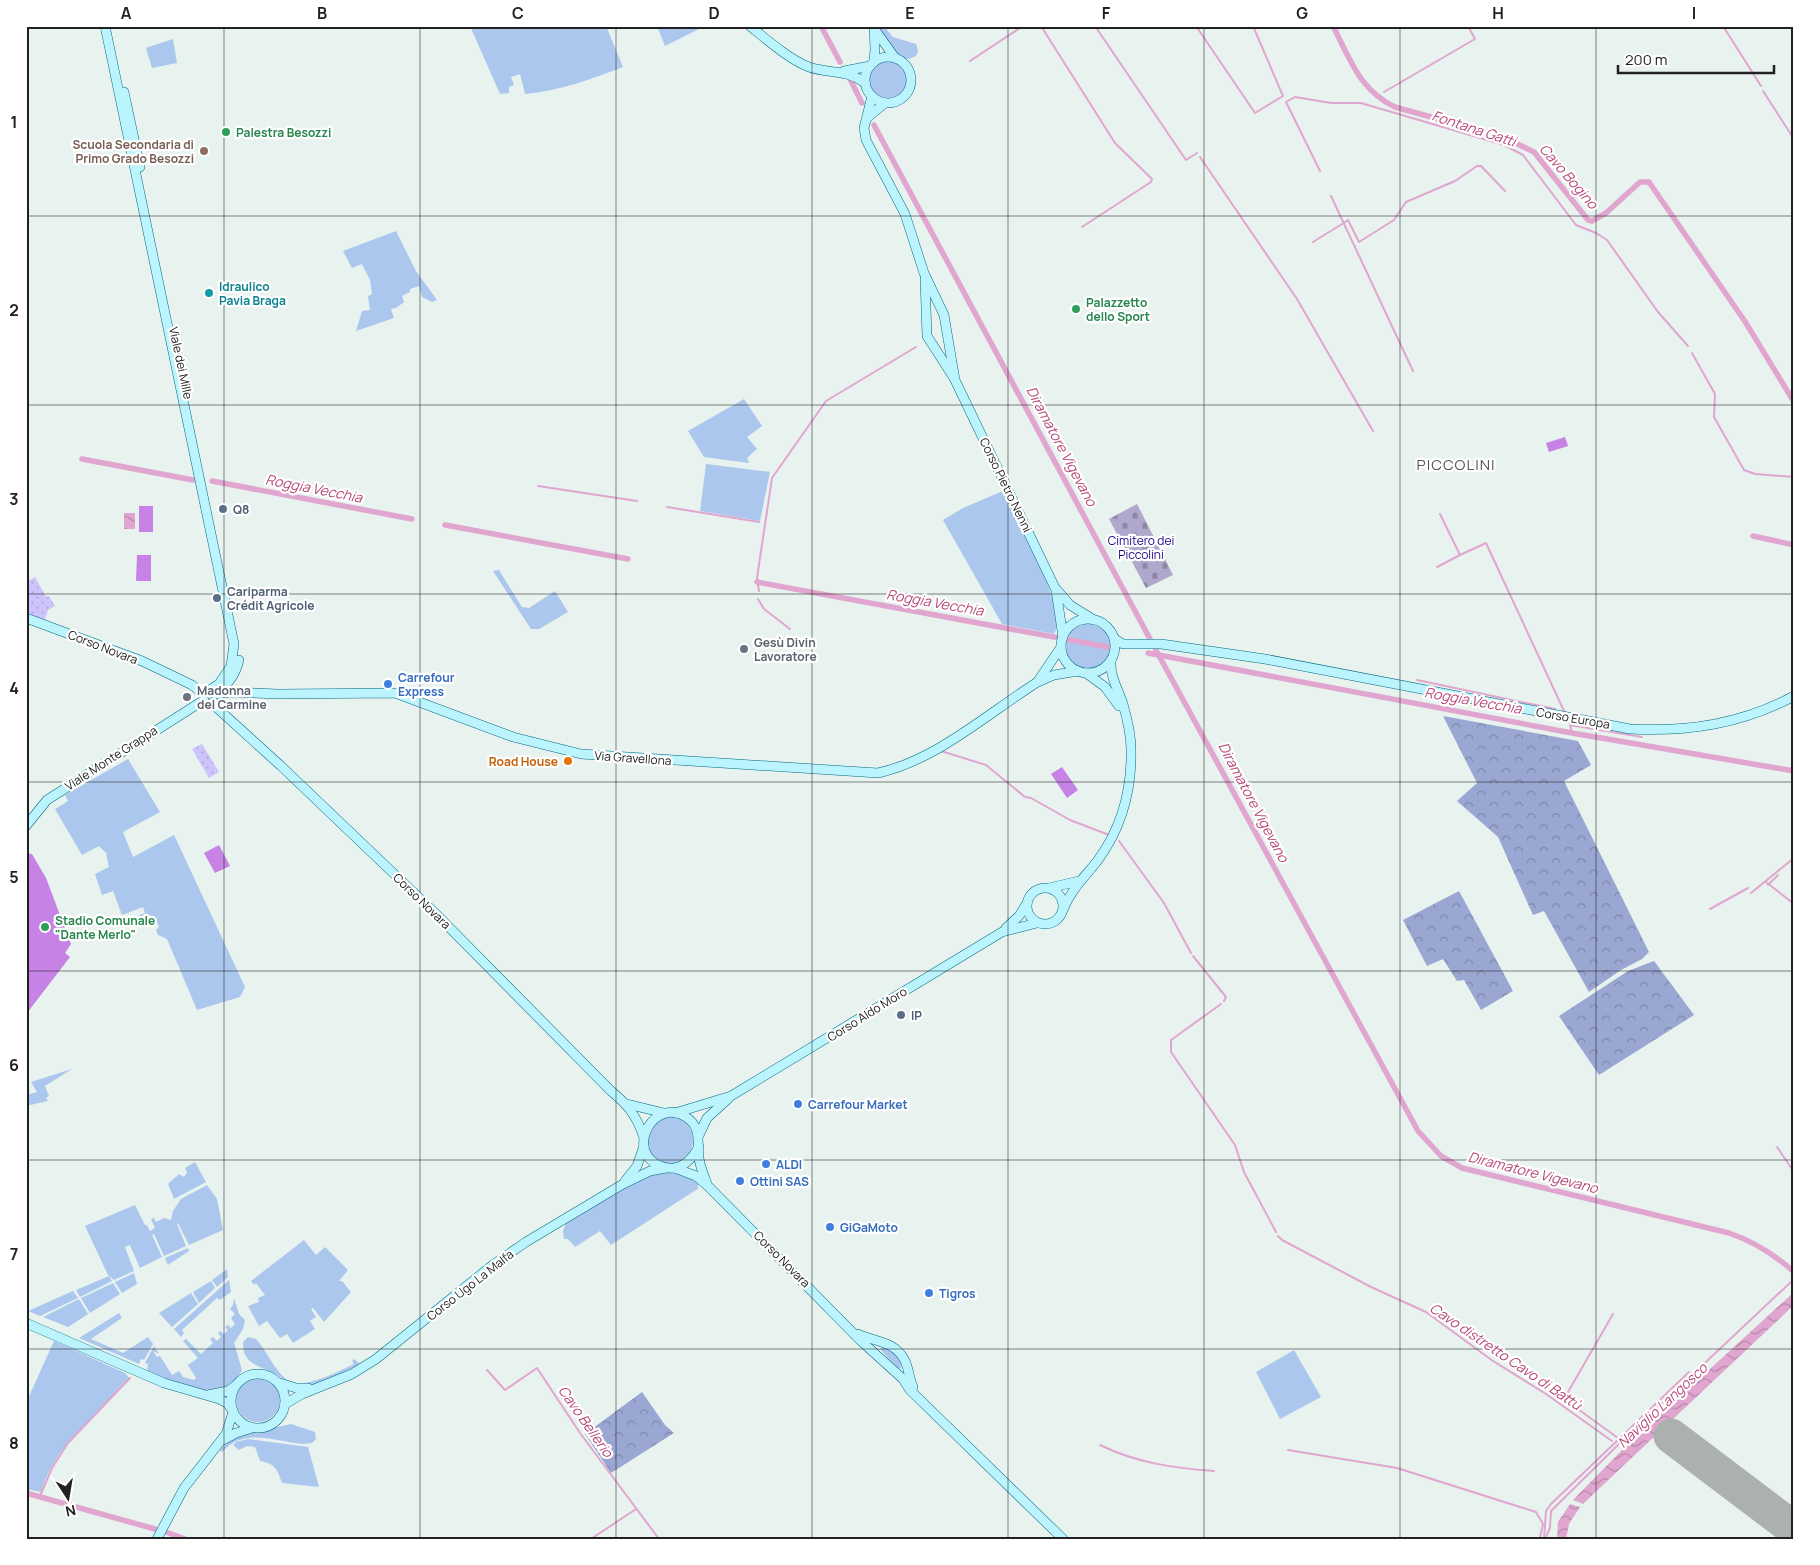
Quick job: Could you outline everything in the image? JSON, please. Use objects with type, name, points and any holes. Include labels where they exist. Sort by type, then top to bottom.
[{"type":"main road","name":"Viale dei Mille","points":[[105,26],[203,481],[239,636],[240,655],[232,677],[226,686],[210,695]]},
{"type":"main road","name":"Viale dei Mille","points":[[110,26],[203,481],[234,644],[231,666],[210,695]]},
{"type":"main road","points":[[750,26],[809,67],[841,71],[857,77],[865,83],[872,96],[885,103]]},
{"type":"main road","points":[[865,83],[872,64],[874,28]]},
{"type":"main road","points":[[867,118],[885,103],[904,97],[910,86],[911,74],[907,67],[895,58],[874,28]]},
{"type":"main road","points":[[841,71],[872,64],[884,57],[895,58]]},
{"type":"main road","name":"Corso Pietro Nenni","points":[[872,96],[864,128],[866,140],[905,214],[924,273],[942,311],[948,333],[955,380]]},
{"type":"main road","name":"Corso Pietro Nenni","points":[[924,273],[929,341],[955,380],[1056,590],[1070,605],[1096,620]]},
{"type":"main road","points":[[926,317],[934,312],[942,311]]},
{"type":"main road","points":[[929,341],[942,340],[948,333]]},
{"type":"main road","name":"Corso Pietro Nenni","points":[[1056,590],[1062,640]]},
{"type":"main road","name":"Corso Novara","points":[[26,618],[142,661],[210,695],[216,707],[281,766],[434,912],[611,1091],[628,1104],[664,1113]]},
{"type":"main road","points":[[1079,881],[1036,890],[1027,903],[1029,914],[1037,923],[1052,924],[1059,918],[1070,893],[1109,842],[1124,810],[1131,763],[1131,746],[1126,718],[1123,705],[1112,679],[1115,639],[1108,628],[1096,620],[1076,622],[1062,640],[1064,659],[1113,696],[1126,718]]},
{"type":"main road","name":"Corso Europa","points":[[1115,639],[1123,644],[1161,644],[1265,660],[1630,729],[1665,731],[1725,723],[1755,714],[1794,696]]},
{"type":"main road","name":"Via Gravellona","points":[[1036,683],[1052,664],[1062,640]]},
{"type":"main road","points":[[1082,672],[1100,670],[1112,659],[1142,644]]},
{"type":"main road","name":"Via Gravellona","points":[[210,695],[241,692],[395,693],[514,737],[581,754],[878,773],[895,769],[922,757],[1036,683],[1054,675],[1082,672]]},
{"type":"main road","points":[[232,677],[241,692]]},
{"type":"main road","name":"Viale Monte Grappa","points":[[26,826],[47,800],[210,695]]},
{"type":"main road","points":[[1049,888],[1062,899],[1063,910]]},
{"type":"main road","name":"Corso Aldo Moro","points":[[699,1135],[707,1118],[731,1096],[1002,932],[1019,916],[1027,903]]},
{"type":"main road","name":"Corso Aldo Moro","points":[[1002,932],[1037,923]]},
{"type":"main road","name":"Corso Aldo Moro","points":[[675,1112],[731,1096]]},
{"type":"main road","name":"Corso Novara","points":[[628,1104],[644,1135]]},
{"type":"main road","points":[[675,1112],[686,1116],[694,1124],[699,1135],[699,1146],[694,1156],[686,1164],[670,1168],[652,1160],[644,1146],[644,1135],[647,1125],[655,1118],[664,1113],[675,1112]]},
{"type":"main road","name":"Corso Ugo La Malfa","points":[[623,1184],[637,1166],[644,1146]]},
{"type":"main road","name":"Corso Novara","points":[[699,1146],[700,1168],[708,1186]]},
{"type":"main road","name":"Corso Novara","points":[[670,1168],[696,1176],[708,1186],[856,1333],[861,1341],[903,1374],[905,1362],[900,1353],[887,1343],[879,1342],[856,1333]]},
{"type":"main road","name":"Corso Ugo La Malfa","points":[[286,1404],[319,1387],[352,1374],[376,1359],[502,1258],[623,1184],[650,1171],[670,1168]]},
{"type":"main road","points":[[26,1323],[150,1378],[227,1403],[243,1424],[252,1428]]},
{"type":"main road","points":[[871,1348],[874,1343],[879,1342]]},
{"type":"main road","points":[[206,1395],[228,1391],[248,1375],[256,1373],[266,1374],[280,1383],[286,1395],[286,1404],[281,1415],[273,1424],[236,1433],[221,1442]]},
{"type":"main road","points":[[903,1374],[916,1394],[1063,1539]]},
{"type":"main road","name":"Corso Ugo La Malfa","points":[[280,1383],[299,1389],[319,1387]]},
{"type":"main road","points":[[157,1539],[184,1488],[205,1458],[221,1442],[230,1428],[233,1412],[231,1398],[236,1385]]},
{"type":"shaded area","points":[[470,26],[606,26],[623,67],[563,87],[525,94],[520,74],[511,77],[514,85],[509,87],[509,93],[500,94]]},
{"type":"shaded area","points":[[657,26],[705,26],[665,46]]},
{"type":"shaded area","points":[[879,26],[884,26],[893,37],[916,44],[918,51],[916,56],[909,59],[904,58],[894,51],[886,42]]},
{"type":"shaded area","points":[[173,39],[177,63],[152,68],[146,48]]},
{"type":"shaded area","points":[[888,61],[902,67],[908,81],[902,95],[888,101],[874,95],[868,81],[874,67]]},
{"type":"shaded area","points":[[396,231],[416,271],[437,300],[432,302],[422,297],[419,286],[410,289],[410,292],[402,296],[404,302],[391,309],[394,318],[356,331],[362,311],[370,310],[368,296],[372,294],[370,280],[362,264],[352,268],[343,251]]},
{"type":"shaded area","points":[[744,399],[762,426],[747,437],[757,449],[747,458],[749,463],[704,457],[688,431]]},
{"type":"shaded area","points":[[1565,437],[1568,446],[1549,452],[1546,443]]},
{"type":"shaded area","points":[[706,464],[770,472],[760,521],[700,511]]},
{"type":"shaded area","points":[[1003,491],[1029,541],[1048,586],[1057,623],[1054,634],[1002,624],[943,520],[963,508]]},
{"type":"shaded area","points":[[139,506],[153,506],[153,532],[139,532]]},
{"type":"shaded area","points":[[137,555],[151,555],[151,581],[136,581]]},
{"type":"shaded area","points":[[499,570],[522,607],[529,608],[555,591],[568,612],[539,629],[531,629],[493,571]]},
{"type":"shaded area","points":[[35,577],[46,597],[49,596],[55,606],[48,610],[45,620],[26,613],[26,582]]},
{"type":"shaded area","points":[[1084,624],[1092,624],[1101,628],[1107,634],[1111,647],[1107,660],[1101,666],[1092,670],[1084,670],[1075,666],[1069,660],[1065,651],[1065,643],[1069,634],[1075,628]]},
{"type":"shaded area","points":[[202,744],[219,772],[209,778],[192,749]]},
{"type":"shaded area","points":[[128,759],[160,812],[123,832],[133,857],[174,835],[245,987],[240,997],[197,1010],[167,939],[158,935],[156,930],[159,927],[156,921],[153,921],[150,915],[141,918],[139,915],[145,913],[143,907],[122,915],[113,891],[102,895],[95,874],[109,867],[106,853],[99,846],[82,855],[55,809],[68,801],[65,795]]},
{"type":"shaded area","points":[[1062,767],[1078,790],[1067,798],[1051,774]]},
{"type":"shaded area","points":[[219,845],[230,866],[215,873],[204,853]]},
{"type":"shaded area","name":"Stadio Comunale \"Dante Merlo\"","points":[[26,853],[32,854],[46,878],[71,944],[65,953],[70,957],[27,1013]]},
{"type":"shaded area","points":[[72,1069],[45,1086],[49,1096],[46,1098],[48,1101],[26,1106],[26,1095],[37,1092],[31,1082]]},
{"type":"shaded area","points":[[670,1117],[683,1121],[689,1127],[693,1140],[689,1153],[683,1159],[670,1163],[657,1159],[651,1153],[647,1140],[651,1127],[657,1121]]},
{"type":"shaded area","points":[[195,1162],[206,1182],[174,1199],[168,1184],[179,1174],[184,1177],[187,1173],[185,1168]]},
{"type":"shaded area","points":[[670,1172],[682,1174],[700,1184],[697,1187],[699,1188],[611,1245],[600,1231],[575,1247],[568,1239],[564,1239],[563,1231],[566,1223],[643,1177]]},
{"type":"shaded area","points":[[207,1185],[217,1199],[223,1230],[189,1245],[178,1223],[186,1246],[164,1256],[154,1234],[152,1235],[162,1257],[140,1268],[130,1245],[125,1247],[134,1271],[114,1280],[108,1275],[85,1226],[135,1205],[150,1231],[155,1228],[151,1219],[154,1218],[156,1222],[164,1218],[171,1220],[173,1211],[181,1199]]},
{"type":"shaded area","points":[[304,1240],[316,1255],[325,1247],[348,1270],[339,1281],[342,1281],[351,1292],[324,1322],[313,1308],[311,1309],[316,1317],[310,1321],[315,1329],[293,1343],[287,1334],[280,1338],[267,1321],[259,1326],[248,1306],[259,1302],[258,1298],[265,1295],[256,1283],[254,1285],[251,1281]]},
{"type":"shaded area","points":[[188,1248],[189,1251],[168,1265],[165,1258]]},
{"type":"shaded area","points":[[227,1269],[228,1277],[217,1287],[212,1280]]},
{"type":"shaded area","points":[[134,1273],[137,1284],[122,1293],[115,1282]]},
{"type":"shaded area","points":[[109,1276],[112,1281],[80,1297],[76,1290]]},
{"type":"shaded area","points":[[229,1280],[231,1292],[220,1300],[217,1298],[182,1330],[184,1333],[181,1337],[174,1329]]},
{"type":"shaded area","points":[[211,1281],[215,1288],[199,1303],[193,1292]]},
{"type":"shaded area","points":[[113,1283],[120,1294],[90,1313],[81,1298]]},
{"type":"shaded area","points":[[73,1291],[78,1298],[40,1316],[28,1311]]},
{"type":"shaded area","points":[[191,1293],[198,1304],[172,1327],[159,1313]]},
{"type":"shaded area","points":[[234,1298],[239,1314],[245,1320],[243,1329],[234,1343],[242,1370],[234,1381],[224,1387],[198,1390],[170,1382],[147,1370],[148,1364],[145,1363],[154,1346],[159,1354],[153,1351],[157,1357],[160,1356],[172,1375],[179,1371],[183,1377],[194,1380],[196,1378],[188,1365],[198,1358],[183,1341],[186,1339],[201,1354],[213,1343],[210,1339],[213,1337],[217,1341],[221,1337],[218,1333],[220,1331],[224,1334],[228,1330],[225,1327],[228,1325],[231,1328],[235,1324],[231,1318],[235,1314],[230,1309]]},
{"type":"shaded area","points":[[79,1299],[88,1314],[68,1327],[43,1317]]},
{"type":"shaded area","points":[[119,1313],[122,1318],[91,1339],[123,1353],[148,1337],[153,1344],[144,1360],[141,1359],[139,1364],[79,1338]]},
{"type":"shaded area","points":[[248,1337],[256,1339],[282,1376],[293,1383],[311,1382],[320,1379],[354,1364],[352,1361],[354,1359],[360,1364],[334,1377],[301,1387],[252,1363],[245,1355],[243,1349],[243,1342]]},
{"type":"shaded area","points":[[54,1341],[125,1373],[129,1378],[66,1445],[52,1466],[41,1492],[26,1489],[26,1403]]},
{"type":"shaded area","points":[[883,1348],[896,1355],[900,1361],[901,1368],[897,1368],[880,1349]]},
{"type":"shaded area","points":[[1294,1350],[1321,1397],[1280,1419],[1256,1372]]},
{"type":"shaded area","points":[[254,1378],[262,1378],[274,1384],[280,1400],[274,1416],[262,1422],[254,1422],[242,1416],[236,1404],[236,1396],[242,1384]]},
{"type":"shaded area","points":[[291,1424],[315,1432],[316,1439],[312,1443],[303,1444],[250,1438],[231,1444],[222,1452],[220,1450],[234,1437]]},
{"type":"shaded area","points":[[248,1439],[308,1447],[319,1487],[282,1483],[279,1474],[273,1466],[260,1461],[255,1447],[247,1446],[239,1450],[233,1445],[236,1442]]},
{"type":"green space","name":"Cimitero dei Piccolini","points":[[1137,504],[1173,575],[1146,588],[1109,519]]},
{"type":"green space","points":[[1443,716],[1578,741],[1591,765],[1564,781],[1649,952],[1642,959],[1621,970],[1589,992],[1544,911],[1533,915],[1498,837],[1457,801],[1477,783]]},
{"type":"green space","points":[[1459,891],[1513,991],[1481,1010],[1464,980],[1457,981],[1443,959],[1427,966],[1403,920]]},
{"type":"green space","points":[[1654,961],[1694,1015],[1599,1075],[1559,1016],[1628,971]]},
{"type":"green space","points":[[642,1392],[665,1425],[674,1433],[611,1473],[585,1434]]},
{"type":"water","points":[[124,513],[135,513],[135,529],[124,529]]},
{"type":"water","points":[[1794,1292],[1794,1305],[1583,1504],[1573,1500],[1626,1446]]},
{"type":"water","points":[[1570,1504],[1580,1507],[1569,1524],[1566,1539],[1557,1539],[1558,1522]]},
{"type":"waterway","name":"Diramatore Vigevano","points":[[821,26],[840,62]]},
{"type":"waterway","points":[[970,61],[1023,26]]},
{"type":"waterway","points":[[1041,26],[1115,143],[1152,179],[1151,182],[1082,227]]},
{"type":"waterway","points":[[1095,26],[1186,160],[1197,153]]},
{"type":"waterway","name":"Fontana Gatti","points":[[1196,26],[1255,113],[1283,96],[1253,26]]},
{"type":"waterway","name":"Cavo Bogino","points":[[1333,26],[1357,73],[1364,83],[1383,100],[1395,107],[1503,137],[1534,152],[1588,220],[1592,221],[1606,213],[1640,182],[1649,182],[1746,323],[1794,402]]},
{"type":"waterway","name":"Cavo distretto Cavo di Battù","points":[[1384,92],[1475,39],[1468,26]]},
{"type":"waterway","name":"Cavo distretto Cavo di Battù","points":[[1723,26],[1761,86]]},
{"type":"waterway","name":"Diramatore Vigevano","points":[[850,79],[862,103]]},
{"type":"waterway","name":"Cavo distretto Cavo di Battù","points":[[1763,91],[1794,139]]},
{"type":"waterway","name":"Fontana Gatti","points":[[1320,171],[1286,102],[1295,97],[1331,103],[1361,103],[1504,145],[1523,155],[1576,225],[1596,233],[1607,240],[1658,312],[1688,346]]},
{"type":"waterway","name":"Diramatore Vigevano","points":[[874,125],[1157,652],[1418,1131],[1441,1156],[1462,1168],[1729,1233],[1764,1249],[1794,1272]]},
{"type":"waterway","points":[[1200,157],[1297,299],[1373,431]]},
{"type":"waterway","points":[[1344,223],[1348,220],[1359,242],[1394,220],[1406,202],[1455,181],[1477,166],[1481,166],[1505,191]]},
{"type":"waterway","points":[[1331,196],[1413,371]]},
{"type":"waterway","points":[[1313,242],[1342,224]]},
{"type":"waterway","name":"Cavo distretto Cavo di Battù","points":[[759,591],[757,578],[772,478],[826,401],[916,347]]},
{"type":"waterway","name":"Fontana Gatti","points":[[1692,353],[1715,394],[1714,417],[1744,470],[1755,474],[1794,477]]},
{"type":"waterway","name":"Roggia Vecchia","points":[[82,459],[193,480]]},
{"type":"waterway","name":"Roggia Vecchia","points":[[212,481],[412,519]]},
{"type":"waterway","points":[[538,486],[637,501]]},
{"type":"waterway","points":[[667,507],[759,522]]},
{"type":"waterway","points":[[1440,514],[1460,555],[1486,543],[1564,711]]},
{"type":"waterway","name":"Roggia Vecchia","points":[[445,525],[628,559]]},
{"type":"waterway","points":[[1753,536],[1794,545]]},
{"type":"waterway","points":[[1437,567],[1460,555]]},
{"type":"waterway","name":"Roggia Vecchia","points":[[757,582],[1108,647]]},
{"type":"waterway","name":"Cavo distretto Cavo di Battù","points":[[758,599],[764,609],[790,629]]},
{"type":"waterway","name":"Roggia Vecchia","points":[[1148,653],[1572,733],[1794,771]]},
{"type":"waterway","points":[[1417,680],[1555,709]]},
{"type":"waterway","points":[[1572,733],[1570,725],[1642,737]]},
{"type":"waterway","name":"Cavo distretto Cavo di Battù","points":[[941,751],[986,765],[1025,797],[1031,798],[1070,820],[1109,835]]},
{"type":"waterway","name":"Cavo distretto Cavo di Battù","points":[[1119,841],[1164,903],[1191,953]]},
{"type":"waterway","name":"Cavo distretto Cavo di Battù","points":[[1751,893],[1794,858]]},
{"type":"waterway","name":"Cavo distretto Cavo di Battù","points":[[1768,885],[1778,875]]},
{"type":"waterway","name":"Cavo distretto Cavo di Battù","points":[[1766,882],[1794,904]]},
{"type":"waterway","name":"Cavo distretto Cavo di Battù","points":[[1710,909],[1748,888]]},
{"type":"waterway","name":"Cavo distretto Cavo di Battù","points":[[1193,956],[1226,997],[1224,1001]]},
{"type":"waterway","name":"Cavo distretto Cavo di Battù","points":[[1221,1004],[1171,1040],[1171,1052],[1235,1145],[1244,1172],[1276,1232]]},
{"type":"waterway","name":"Cavo distretto Cavo di Battù","points":[[1777,1147],[1794,1172]]},
{"type":"waterway","name":"Cavo distretto Cavo di Battù","points":[[1278,1236],[1282,1240],[1371,1287],[1426,1312],[1493,1361],[1546,1394],[1612,1441]]},
{"type":"waterway","name":"Naviglio Langosco","points":[[1622,1441],[1793,1280]]},
{"type":"waterway","name":"Cavo distretto Cavo di Battù","points":[[1613,1314],[1564,1399],[1618,1438]]},
{"type":"waterway","name":"Cavo Bellerio","points":[[487,1370],[505,1390],[537,1368],[580,1433],[659,1539]]},
{"type":"waterway","name":"Cavo distretto Cavo di Battù","points":[[1544,1539],[1546,1511],[1551,1504],[1689,1372]]},
{"type":"waterway","points":[[40,1496],[52,1468],[68,1443],[130,1378]]},
{"type":"waterway","name":"Cavo distretto Cavo di Battù","points":[[1545,1539],[1550,1528],[1551,1511],[1622,1441],[1620,1439]]},
{"type":"waterway","name":"Cavo distretto Cavo di Battù","points":[[1100,1445],[1156,1464],[1214,1471]]},
{"type":"waterway","name":"Cavo distretto Cavo di Battù","points":[[1288,1450],[1397,1468],[1536,1512],[1543,1524],[1540,1537],[1542,1539]]},
{"type":"waterway","points":[[26,1493],[155,1529]]},
{"type":"waterway","points":[[591,1539],[636,1509]]},
{"type":"waterway","points":[[166,1532],[185,1539]]},
{"type":"runway","points":[[1671,1436],[1794,1529]]},
{"type":"place","name":"Palestra Besozzi","points":[[226,132]]},
{"type":"place","name":"Scuola Secondaria di Primo Grado Besozzi","points":[[204,151]]},
{"type":"place","name":"Idraulico Pavia Braga","points":[[209,293]]},
{"type":"place","name":"Palazzetto dello Sport","points":[[1076,309]]},
{"type":"place","name":"Q8","points":[[223,509]]},
{"type":"place","name":"Cariparma Crédit Agricole","points":[[217,598]]},
{"type":"place","name":"Gesù Divin Lavoratore","points":[[744,649]]},
{"type":"place","name":"Carrefour Express","points":[[388,684]]},
{"type":"place","name":"Madonna del Carmine","points":[[187,697]]},
{"type":"place","name":"Road House","points":[[568,761]]},
{"type":"place","name":"Stadio Comunale \"Dante Merlo\"","points":[[45,927]]},
{"type":"place","name":"IP","points":[[901,1015]]},
{"type":"place","name":"Carrefour Market","points":[[798,1104]]},
{"type":"place","name":"ALDI","points":[[766,1164]]},
{"type":"place","name":"Ottini SAS","points":[[740,1181]]},
{"type":"place","name":"GiGaMoto","points":[[830,1227]]},
{"type":"place","name":"Tigros","points":[[929,1293]]},
{"type":"district","name":"PICCOLINI","points":[[1456,464]]}]
